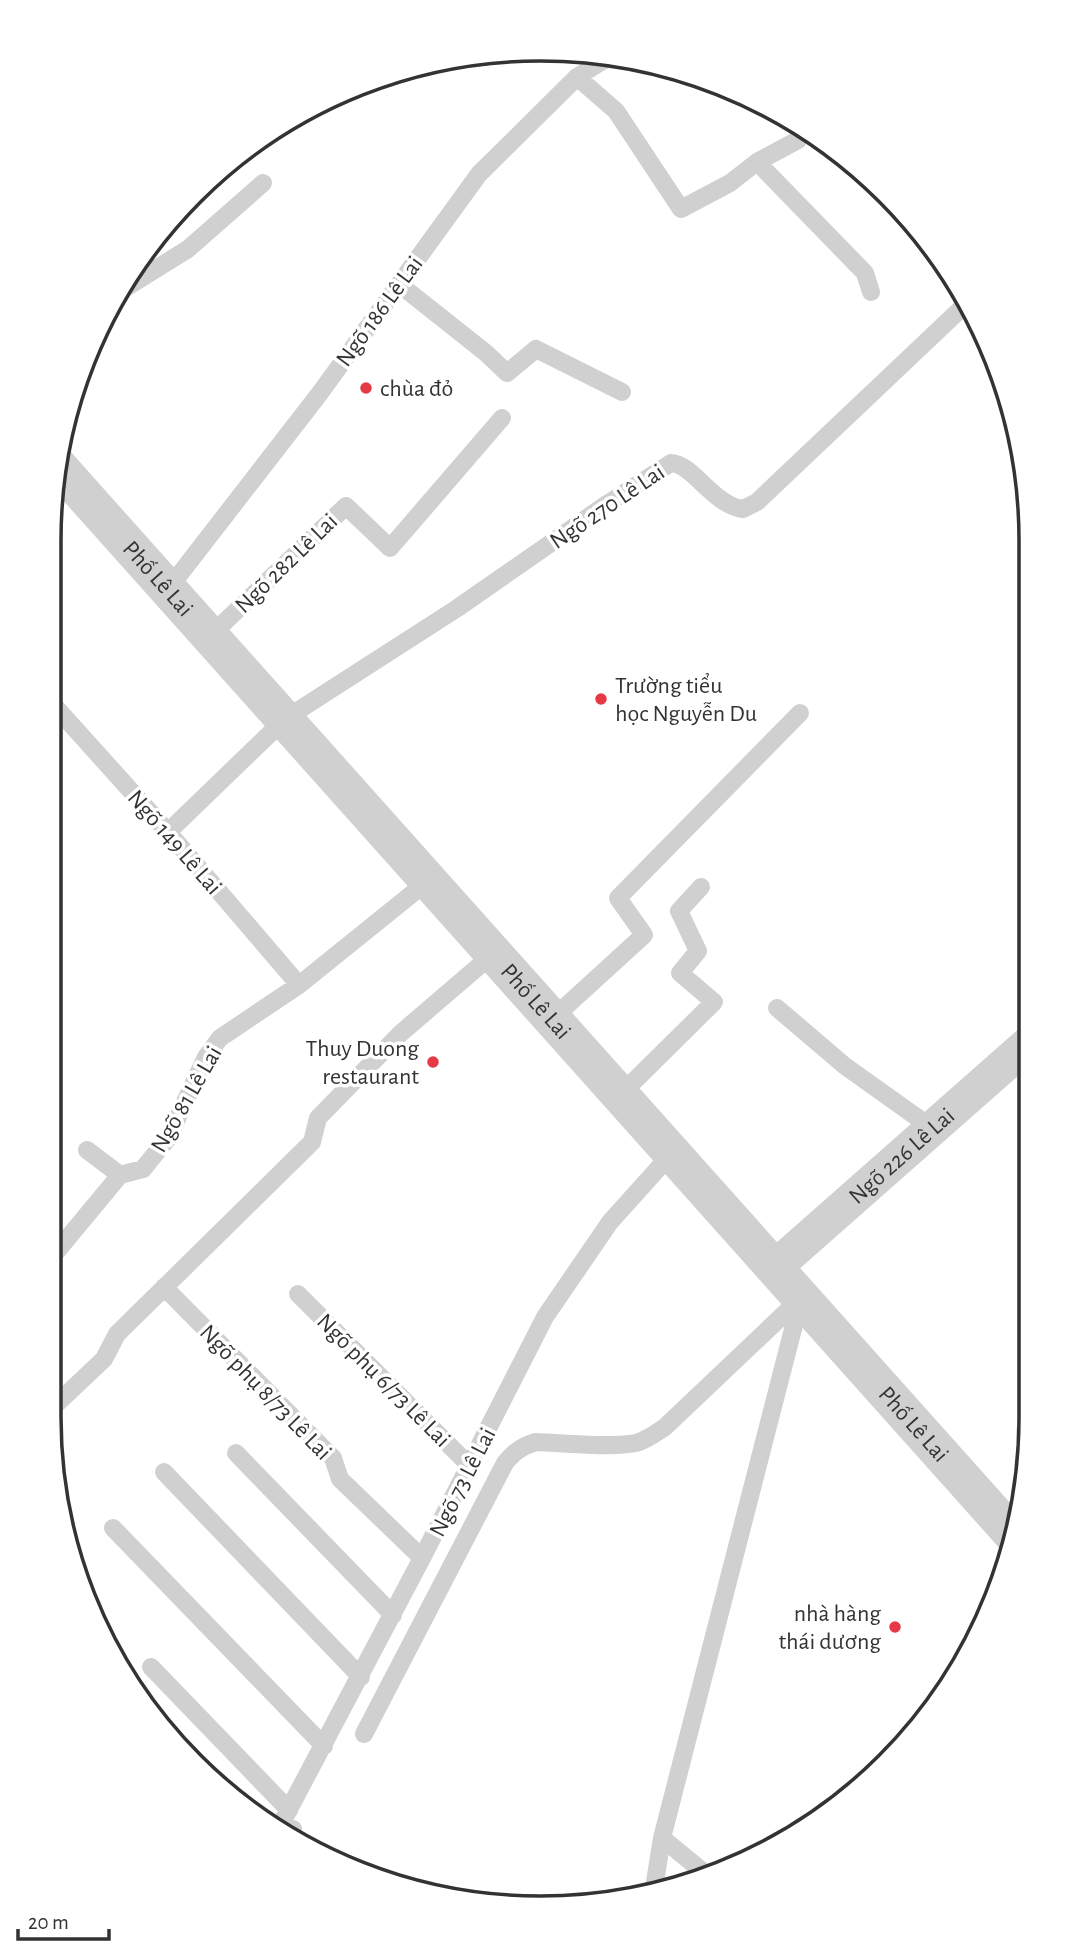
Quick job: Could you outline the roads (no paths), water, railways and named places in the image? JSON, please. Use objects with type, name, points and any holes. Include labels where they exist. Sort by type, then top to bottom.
[{"type":"street","name":"Phố Lê Lai","points":[[66,474],[1006,1527]]},
{"type":"street","name":"Ngõ 226 Lê Lai","points":[[774,1268],[1019,1052]]},
{"type":"lane","name":"Ngõ 186 Lê Lai","points":[[169,588],[320,393],[479,174],[577,77],[597,65]]},
{"type":"lane","points":[[577,77],[616,111],[681,209],[730,183],[757,162],[798,140],[798,137]]},
{"type":"lane","points":[[757,162],[865,273],[871,292]]},
{"type":"lane","points":[[138,280],[188,249],[263,183]]},
{"type":"lane","points":[[399,284],[507,373],[536,349],[622,392]]},
{"type":"lane","name":"Ngõ 270 Lê Lai","points":[[285,719],[456,610],[607,504],[671,463],[680,465],[723,501],[737,508],[749,507],[960,310]]},
{"type":"lane","name":"Ngõ 282 Lê Lai","points":[[210,636],[346,506],[390,548],[502,418]]},
{"type":"lane","name":"Ngõ 149 Lê Lai","points":[[61,713],[299,985]]},
{"type":"lane","points":[[552,1019],[644,936],[618,898],[800,713]]},
{"type":"lane","points":[[167,832],[285,719]]},
{"type":"lane","name":"Ngõ 81 Lê Lai","points":[[61,1246],[120,1175],[143,1169],[168,1138],[206,1057],[220,1038],[299,985],[428,881]]},
{"type":"lane","points":[[620,1095],[714,1002],[680,974],[698,951],[679,911],[701,887]]},
{"type":"lane","points":[[61,1400],[104,1359],[117,1334],[312,1142],[318,1118],[401,1033],[493,954]]},
{"type":"lane","points":[[777,1008],[845,1066],[932,1128]]},
{"type":"lane","points":[[87,1150],[120,1175]]},
{"type":"lane","name":"Ngõ 73 Lê Lai","points":[[288,1824],[289,1810],[393,1615],[545,1317],[610,1222],[673,1152]]},
{"type":"lane","name":"Ngõ phụ 8/73 Lê Lai","points":[[164,1287],[333,1458],[340,1479],[422,1558]]},
{"type":"lane","name":"Ngõ phụ 6/73 Lê Lai","points":[[298,1294],[470,1466]]},
{"type":"lane","points":[[364,1734],[505,1463],[513,1453],[536,1442],[621,1444],[637,1443],[651,1437],[665,1427],[801,1298]]},
{"type":"lane","points":[[655,1881],[662,1838],[801,1298]]},
{"type":"lane","points":[[236,1454],[393,1615]]},
{"type":"lane","points":[[164,1472],[361,1676]]},
{"type":"lane","points":[[113,1528],[324,1746]]},
{"type":"lane","points":[[151,1667],[289,1810]]},
{"type":"lane","points":[[662,1838],[699,1868]]},
{"type":"place","name":"chùa đỏ","points":[[366,388]]},
{"type":"place","name":"Trường tiểu học Nguyễn Du","points":[[601,699]]},
{"type":"place","name":"Thuy Duong restaurant","points":[[433,1062]]},
{"type":"place","name":"nhà hàng thái dương","points":[[895,1627]]}]
